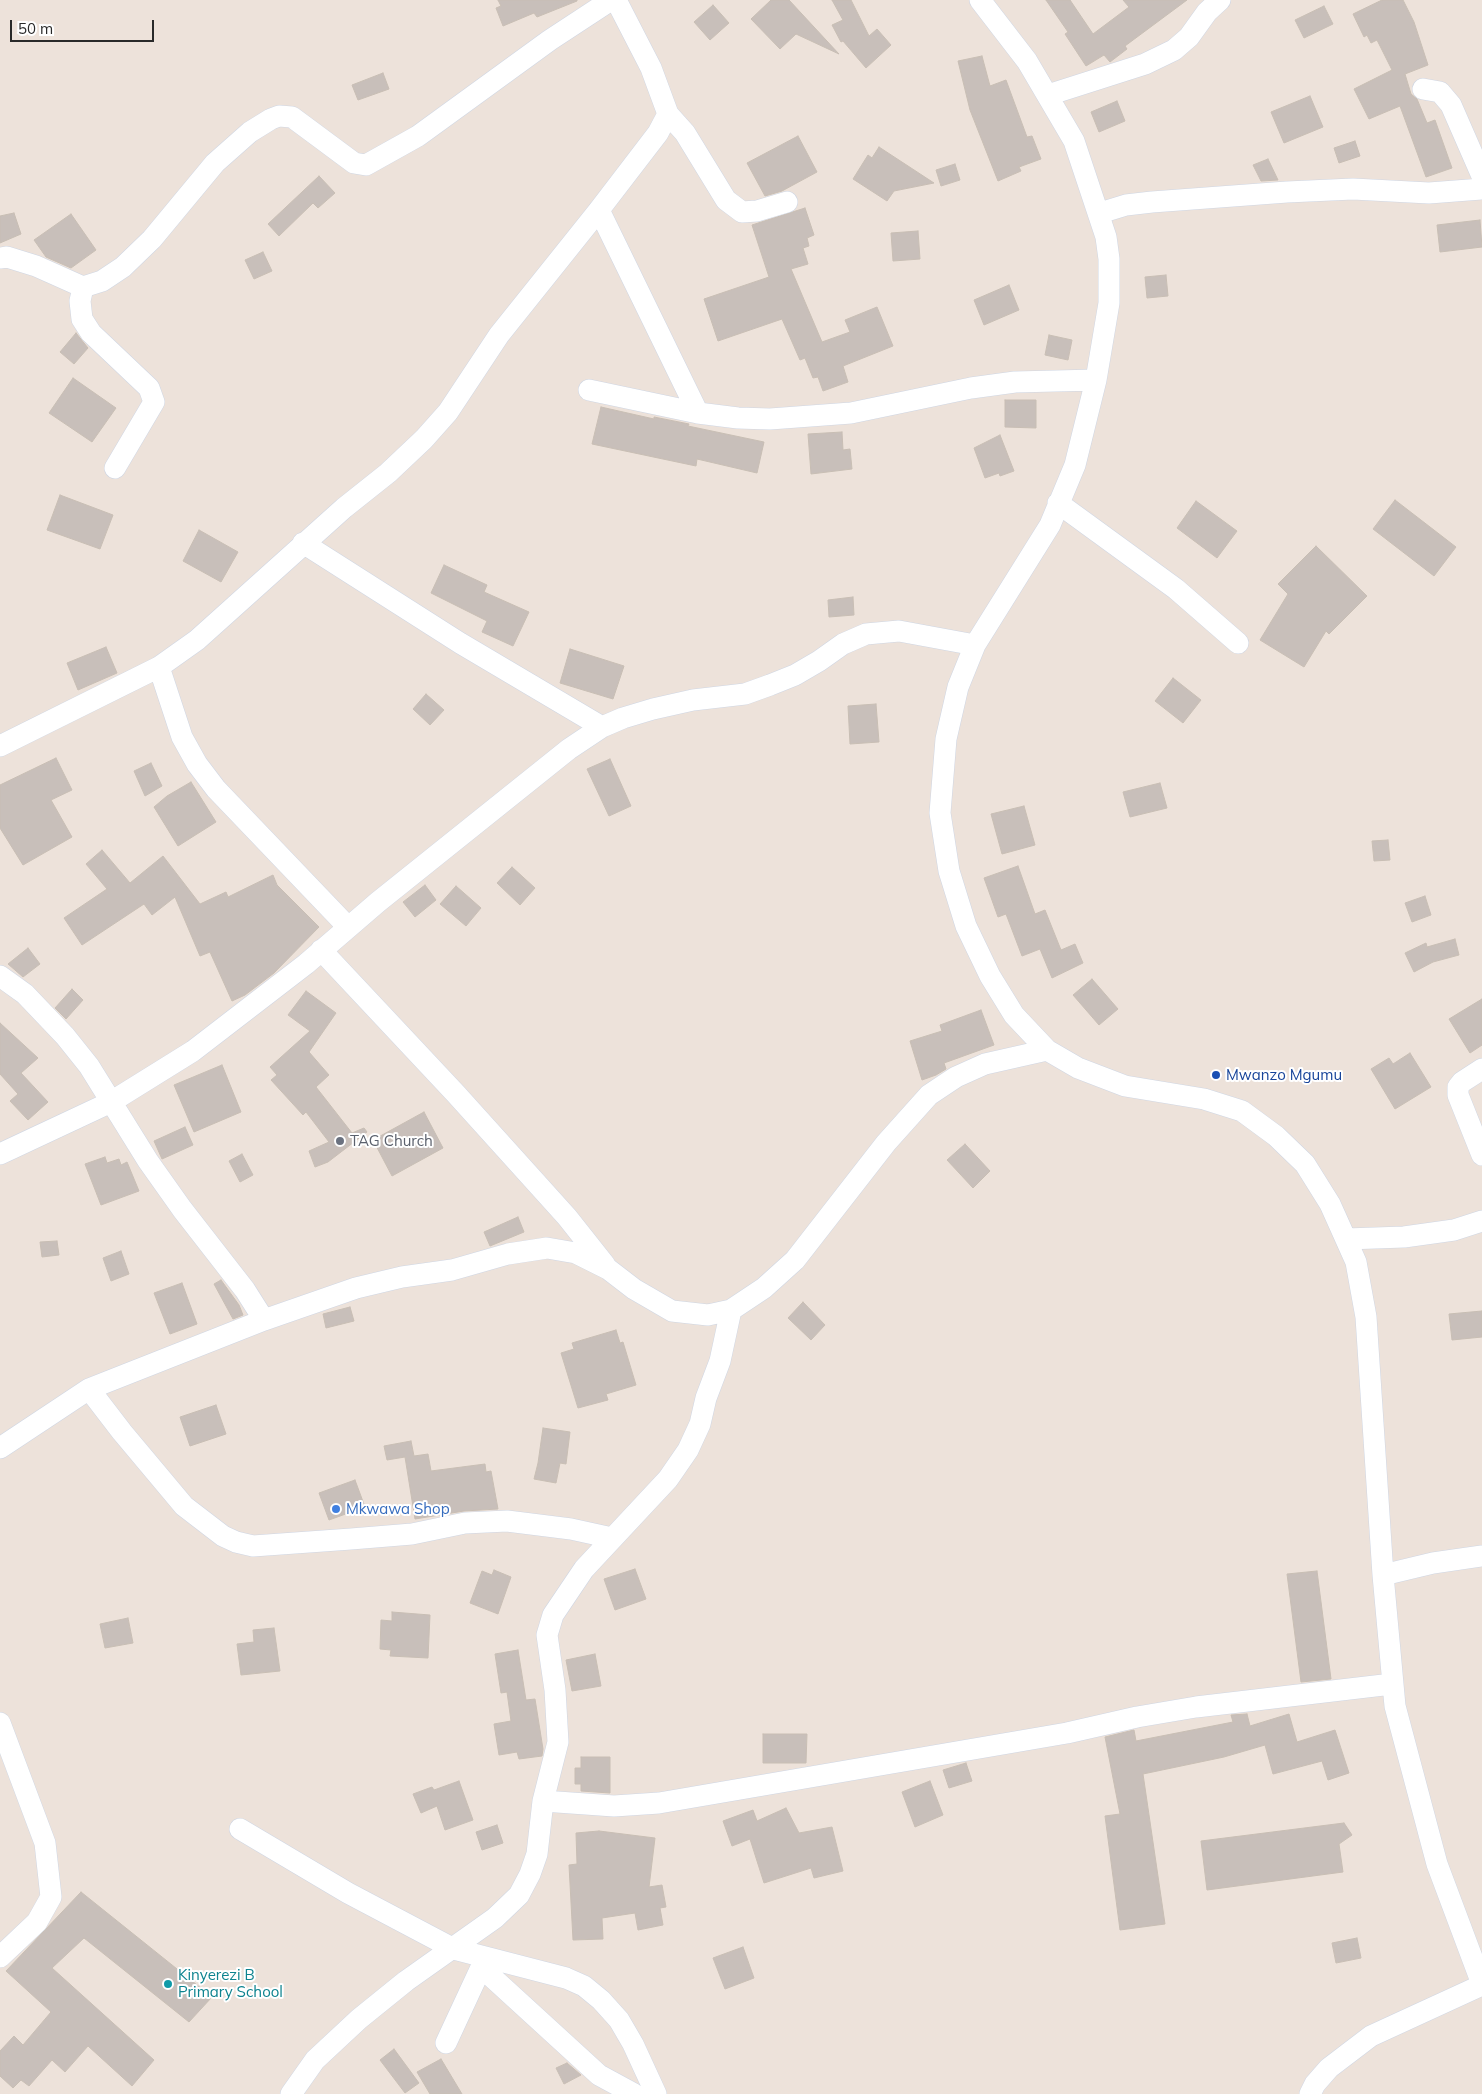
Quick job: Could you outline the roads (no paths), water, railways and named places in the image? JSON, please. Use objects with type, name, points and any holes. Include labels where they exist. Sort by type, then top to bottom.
[{"type":"street","points":[[0,258],[7,257],[36,266],[83,288],[102,281],[123,267],[152,239],[215,163],[250,132],[271,119],[279,116],[292,117],[354,163],[366,165],[418,136],[550,40],[611,0]]},
{"type":"street","points":[[616,0],[651,68],[668,114],[685,133],[726,200],[742,212],[757,211],[787,202]]},
{"type":"street","points":[[980,0],[1027,61],[1074,141],[1100,214],[1109,259],[1109,302],[1096,380],[1075,465],[1050,525],[975,645],[958,687],[946,739],[940,813],[949,871],[966,926],[990,976],[1014,1015],[1047,1050],[1078,1068],[1125,1086],[1204,1099],[1242,1111],[1276,1136],[1305,1164],[1318,1181],[1346,1238],[1356,1262],[1366,1317],[1383,1575],[1395,1706],[1437,1864],[1482,1984],[1371,2036],[1329,2068],[1315,2084],[1310,2094]]},
{"type":"street","points":[[1048,94],[1145,64],[1174,50],[1189,37],[1207,12],[1220,0]]},
{"type":"street","points":[[1423,89],[1440,92],[1450,105],[1482,176]]},
{"type":"street","points":[[0,746],[159,667],[197,640],[303,544],[388,473],[424,439],[448,412],[518,308],[568,252],[658,133],[668,114]]},
{"type":"street","points":[[1100,214],[1126,205],[1287,192],[1353,189],[1429,193],[1482,189]]},
{"type":"street","points":[[599,210],[698,413]]},
{"type":"street","points":[[83,288],[80,301],[82,319],[91,333],[148,388],[154,402],[115,468]]},
{"type":"street","points":[[589,390],[698,413],[738,418],[851,413],[979,386],[1015,382],[1096,380]]},
{"type":"street","points":[[1058,503],[1176,589],[1238,643]]},
{"type":"street","points":[[303,544],[460,643],[602,728]]},
{"type":"street","points":[[0,1154],[111,1102],[194,1051],[569,749],[602,728],[623,718],[653,709],[693,700],[746,694],[795,675],[843,644],[866,634],[899,631],[975,645]]},
{"type":"street","points":[[159,667],[182,737],[197,764],[216,789],[348,927]]},
{"type":"street","points":[[321,950],[414,1047],[567,1217],[608,1269]]},
{"type":"street","points":[[0,976],[24,994],[65,1036],[89,1066],[176,1201],[235,1276],[264,1320]]},
{"type":"street","points":[[0,1448],[89,1389],[264,1320],[356,1288],[402,1277],[452,1270],[508,1254],[547,1248],[576,1253],[608,1269],[634,1290],[672,1311],[708,1315],[731,1310],[764,1288],[795,1260],[886,1143],[929,1095],[956,1077],[985,1064],[1047,1050]]},
{"type":"street","points":[[1482,1069],[1462,1082],[1458,1087],[1458,1095],[1464,1117],[1482,1155]]},
{"type":"street","points":[[1346,1238],[1404,1237],[1454,1230],[1482,1222]]},
{"type":"street","points":[[291,2094],[315,2060],[359,2019],[406,1981],[454,1949],[495,1918],[519,1895],[530,1874],[537,1854],[543,1801],[558,1742],[555,1690],[547,1635],[554,1615],[567,1592],[584,1569],[668,1479],[688,1450],[700,1424],[706,1398],[720,1361],[731,1310]]},
{"type":"street","points":[[89,1389],[184,1506],[223,1536],[236,1542],[253,1546],[351,1539],[412,1534],[465,1523],[507,1521],[571,1529],[612,1538]]},
{"type":"street","points":[[1383,1575],[1433,1563],[1482,1556]]},
{"type":"street","points":[[543,1801],[614,1806],[659,1803],[1067,1733],[1137,1717],[1188,1708],[1392,1684]]},
{"type":"street","points":[[0,1723],[45,1843],[51,1897],[37,1922],[0,1957]]},
{"type":"street","points":[[240,1829],[348,1894],[484,1963],[566,1978],[584,1986],[601,2000],[619,2020],[633,2044],[656,2094]]},
{"type":"street","points":[[446,2043],[484,1963]]},
{"type":"street","points":[[484,1963],[599,2075],[634,2094]]},
{"type":"place","name":"Mwanzo Mgumu","points":[[1216,1075]]},
{"type":"place","name":"TAG Church","points":[[340,1141]]},
{"type":"place","name":"Mkwawa Shop","points":[[336,1509]]},
{"type":"place","name":"Kinyerezi B Primary School","points":[[168,1984]]}]
